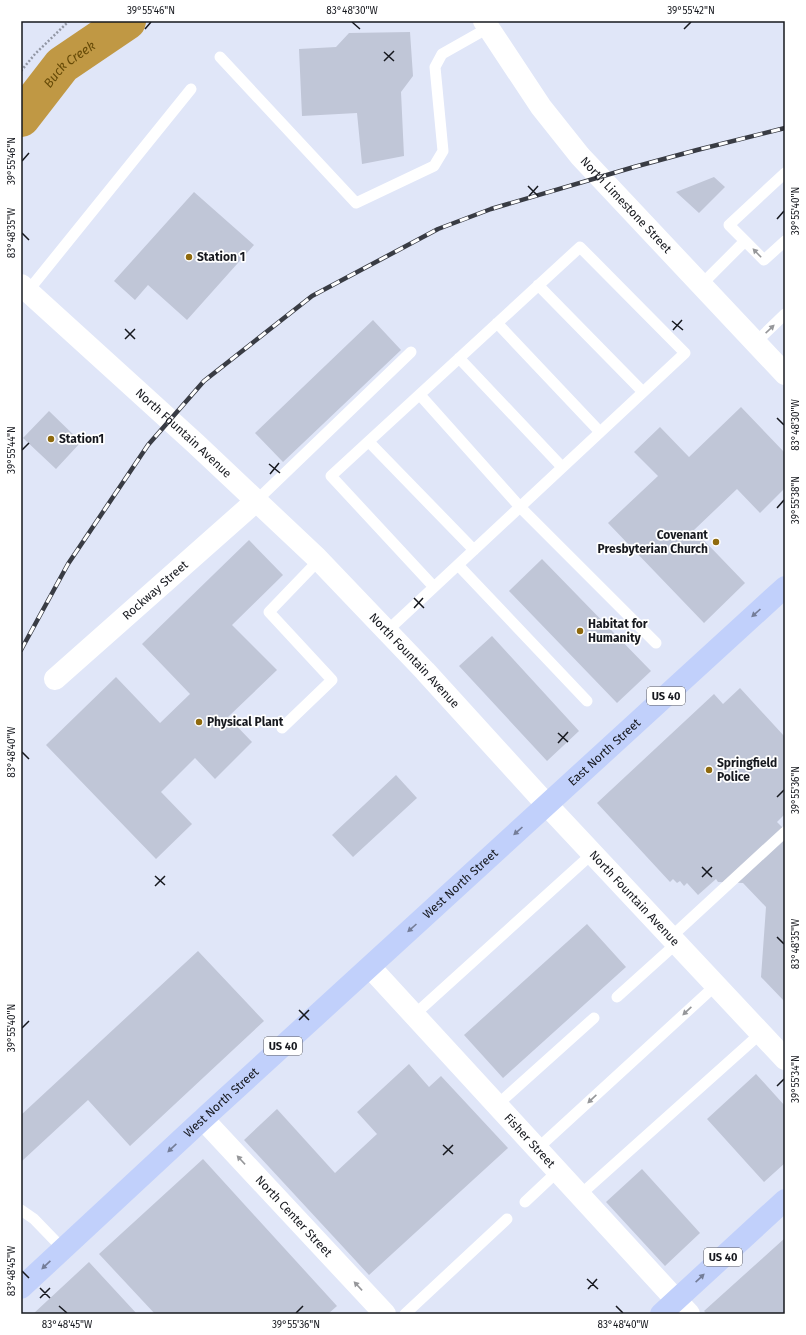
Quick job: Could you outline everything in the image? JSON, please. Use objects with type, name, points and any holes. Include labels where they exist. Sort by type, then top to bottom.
[{"type":"main road","name":"East North Street","points":[[547,804],[785,587]]},
{"type":"main road","name":"West North Street","points":[[21,1288],[547,804]]},
{"type":"main road","name":"US 40","points":[[675,1309],[785,1200]]},
{"type":"street","name":"North Limestone Street","points":[[486,25],[541,107],[580,156],[785,374]]},
{"type":"street","name":"North Fountain Avenue","points":[[25,288],[196,444],[319,560],[785,1058]]},
{"type":"street","name":"Rockway Street","points":[[55,679],[256,501]]},
{"type":"street","name":"Fisher Street","points":[[370,967],[580,1195],[675,1309]]},
{"type":"street","name":"North Center Street","points":[[203,1119],[385,1314]]},
{"type":"lane","points":[[220,57],[356,203],[434,166],[442,151],[435,67],[442,54],[486,25]]},
{"type":"lane","points":[[25,288],[191,89]]},
{"type":"lane","points":[[785,173],[729,225],[764,260],[785,241]]},
{"type":"lane","points":[[701,285],[746,241]]},
{"type":"lane","points":[[387,631],[685,353],[580,247],[331,476],[434,586]]},
{"type":"lane","points":[[538,285],[643,392]]},
{"type":"lane","points":[[755,343],[785,314]]},
{"type":"lane","points":[[497,323],[600,432]]},
{"type":"lane","points":[[256,501],[411,352]]},
{"type":"lane","points":[[460,358],[562,468]]},
{"type":"lane","points":[[420,395],[520,507],[656,643]]},
{"type":"lane","points":[[369,442],[474,550]]},
{"type":"lane","points":[[282,728],[332,680],[269,612],[319,560]]},
{"type":"lane","points":[[458,565],[587,701]]},
{"type":"lane","points":[[617,997],[785,832]]},
{"type":"lane","points":[[414,1015],[593,854]]},
{"type":"lane","points":[[538,1149],[716,985]]},
{"type":"lane","points":[[497,1105],[594,1018]]},
{"type":"lane","points":[[580,1195],[761,1032]]},
{"type":"lane","points":[[525,1202],[558,1171]]},
{"type":"lane","points":[[21,1210],[34,1219],[63,1249]]},
{"type":"lane","points":[[406,1314],[508,1219]]},
{"type":"path","points":[[21,71],[35,54],[69,21]]},
{"type":"building","points":[[410,32],[413,76],[401,92],[404,156],[362,164],[357,113],[302,116],[299,49],[336,47],[349,33]]},
{"type":"building","points":[[714,177],[725,187],[699,213],[676,192]]},
{"type":"building","points":[[194,192],[254,245],[187,320],[148,285],[135,300],[114,281]]},
{"type":"building","points":[[373,320],[401,350],[283,462],[255,433]]},
{"type":"building","points":[[741,407],[785,453],[785,488],[760,513],[737,489],[694,530],[745,583],[704,623],[608,523],[658,476],[634,452],[660,427],[689,457]]},
{"type":"building","points":[[49,411],[81,442],[56,469],[23,438]]},
{"type":"building","points":[[249,540],[283,575],[232,625],[277,670],[228,717],[252,742],[215,779],[195,758],[161,792],[192,824],[156,859],[46,745],[116,677],[160,723],[190,694],[142,644]]},
{"type":"building","name":"Habitat for Humanity","points":[[542,559],[651,671],[617,703],[509,591]]},
{"type":"building","points":[[492,636],[579,731],[547,761],[459,666]]},
{"type":"building","name":"Springfield Police","points":[[740,688],[785,737],[785,814],[777,822],[785,830],[785,1002],[761,977],[766,907],[743,883],[718,882],[716,879],[698,895],[687,883],[684,886],[680,881],[677,883],[673,879],[670,882],[597,803],[714,694],[723,704]]},
{"type":"building","points":[[396,775],[417,798],[353,857],[332,835]]},
{"type":"building","points":[[587,924],[626,967],[503,1078],[464,1035]]},
{"type":"building","points":[[198,951],[264,1021],[130,1146],[88,1100],[22,1161],[21,1115]]},
{"type":"building","points":[[409,1064],[429,1087],[441,1076],[508,1148],[369,1275],[244,1140],[277,1109],[335,1173],[377,1134],[357,1112]]},
{"type":"building","points":[[756,1074],[785,1106],[785,1163],[764,1182],[707,1119]]},
{"type":"building","points":[[203,1159],[337,1306],[328,1314],[155,1314],[99,1254]]},
{"type":"building","points":[[642,1169],[700,1233],[665,1266],[606,1202]]},
{"type":"building","points":[[785,1238],[785,1314],[707,1314],[704,1311]]},
{"type":"building","points":[[89,1262],[137,1314],[33,1314]]},
{"type":"waterway","name":"Buck Creek","points":[[21,118],[62,65],[127,21]]},
{"type":"railway","points":[[21,650],[68,564],[148,445],[204,381],[312,296],[438,229],[491,209],[634,167],[785,128]]},
{"type":"place","name":"Station 1","points":[[189,257]]},
{"type":"place","name":"Station1","points":[[51,439]]},
{"type":"place","name":"Covenant Presbyterian Church","points":[[716,542]]},
{"type":"place","name":"Habitat for Humanity","points":[[580,631]]},
{"type":"place","name":"Physical Plant","points":[[199,722]]},
{"type":"place","name":"Springfield Police","points":[[709,770]]}]
